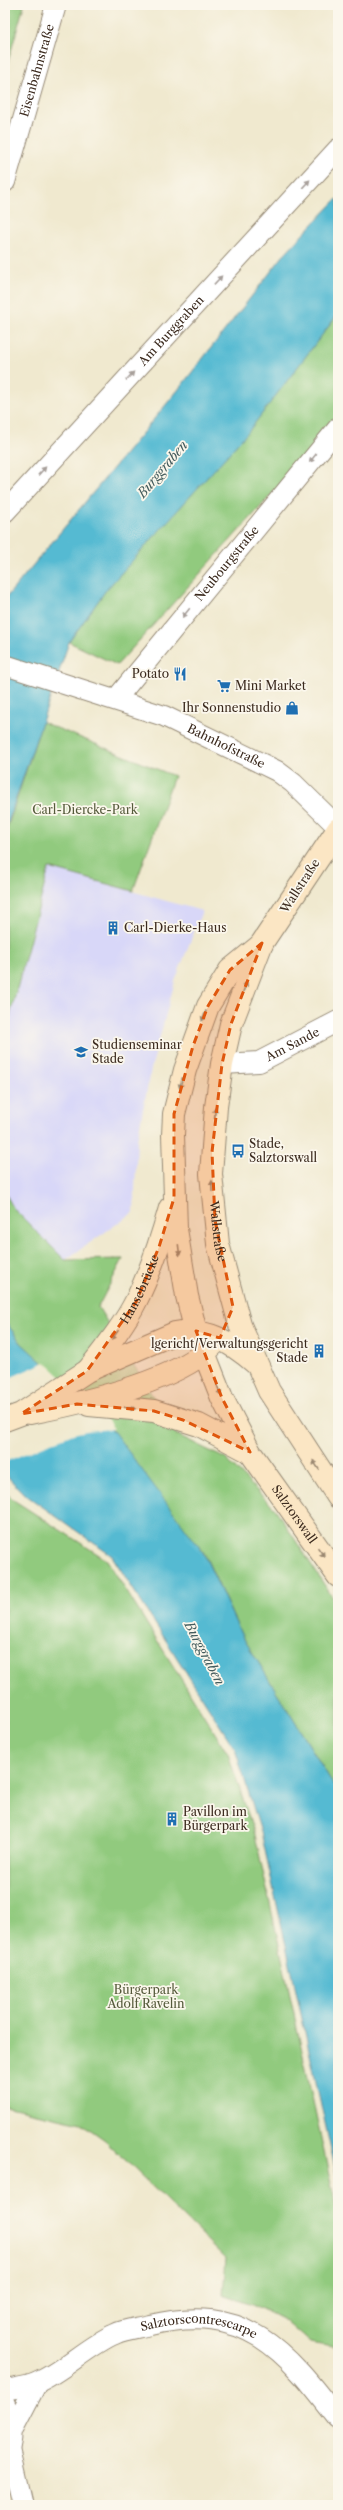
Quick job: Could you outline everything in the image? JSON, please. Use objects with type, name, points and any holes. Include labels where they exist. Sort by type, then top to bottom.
[{"type":"main road","name":"Wallstraße","points":[[338,828],[262,943],[231,1024],[222,1064],[212,1152],[212,1194],[218,1244],[233,1307],[255,1363],[290,1425],[338,1497]]},
{"type":"main road","name":"Wallstraße","points":[[250,1452],[222,1398],[196,1332],[181,1267],[174,1198],[174,1114],[193,1046],[208,1006],[230,970],[262,943]]},
{"type":"main road","name":"Hansebrücke","points":[[87,1370],[118,1330],[136,1302],[159,1247],[174,1198]]},
{"type":"main road","name":"Hansebrücke","points":[[13,1417],[77,1404],[165,1375],[188,1365],[205,1354],[220,1338],[233,1307]]},
{"type":"main road","name":"Hansebrücke","points":[[13,1417],[87,1370],[175,1333],[196,1332],[220,1338],[240,1350],[255,1363]]},
{"type":"main road","name":"Hansebrücke","points":[[77,1404],[146,1410],[183,1420],[199,1425],[250,1452]]},
{"type":"main road","name":"Salztorswall","points":[[250,1452],[338,1576]]},
{"type":"street","name":"Eisenbahnstraße","points":[[5,182],[56,5]]},
{"type":"street","name":"Am Burggraben","points":[[5,512],[338,149]]},
{"type":"street","name":"Neubourgstraße","points":[[116,699],[338,428]]},
{"type":"street","name":"Bahnhofstraße","points":[[5,665],[81,690],[116,699],[164,716],[277,771],[293,783],[338,828]]},
{"type":"street","name":"Am Sande","points":[[222,1064],[259,1062],[338,1022]]},
{"type":"street","name":"Salztorscontrescarpe","points":[[5,2390],[37,2383],[115,2334],[175,2319],[212,2321],[240,2327],[279,2350],[307,2377],[338,2419]]},
{"type":"street","points":[[9,2446],[37,2383]]},
{"type":"street","points":[[5,2404],[10,2417],[9,2446],[16,2500]]},
{"type":"highlighted area","points":[[262,943],[231,1024],[222,1064],[212,1152],[215,1220],[233,1307],[220,1338],[196,1331],[222,1398],[250,1452],[183,1420],[154,1411],[77,1404],[21,1414],[87,1371],[136,1302],[159,1247],[174,1198],[174,1114],[193,1046],[208,1006],[230,970]]},
{"type":"shaded area","name":"Studienseminar Stade","points":[[49,868],[202,911],[175,981],[151,1069],[137,1140],[134,1212],[65,1260],[14,1209],[5,1193],[5,1034]]},
{"type":"green space","points":[[5,5],[24,5],[5,72]]},
{"type":"green space","points":[[338,314],[338,415],[304,459],[117,665],[69,642],[106,590],[248,432]]},
{"type":"green space","name":"Carl-Diercke-Park","points":[[42,722],[174,776],[133,891],[49,868],[5,1034],[5,835]]},
{"type":"green space","points":[[5,1193],[14,1209],[65,1260],[123,1259],[98,1307],[176,1434],[226,1459],[276,1510],[338,1606],[338,1792],[241,1634],[203,1551],[21,1343],[5,1321]]},
{"type":"green space","name":"Bürgerpark Adolf Ravelin","points":[[5,1492],[15,1501],[107,1560],[228,1754],[255,1835],[338,2216],[338,2348],[310,2343],[284,2320],[252,2304],[223,2294],[226,2259],[105,2140],[81,2123],[5,2106]]},
{"type":"water","name":"Burggraben","points":[[338,198],[338,314],[248,432],[106,590],[69,642],[5,831],[5,599],[178,390],[287,251]]},
{"type":"water","name":"Burggraben","points":[[5,1321],[21,1343],[105,1420],[203,1552],[241,1634],[338,1792],[338,2182],[261,1832],[235,1749],[112,1556],[23,1493],[5,1474]]},
{"type":"pier","points":[[45,1362],[106,1418],[114,1429],[87,1431],[73,1434],[5,1462],[5,1380]]},
{"type":"place","name":"Potato","points":[[180,674]]},
{"type":"place","name":"Mini Market","points":[[224,686]]},
{"type":"place","name":"Ihr Sonnenstudio","points":[[292,708]]},
{"type":"place","name":"Carl-Dierke-Haus","points":[[113,928]]},
{"type":"place","name":"Studienseminar Stade","points":[[81,1052]]},
{"type":"place","name":"Stade, Salztorswall","points":[[238,1151]]},
{"type":"place","name":"lgericht/Verwaltungsgericht Stade","points":[[319,1351]]},
{"type":"place","name":"Pavillon im Bürgerpark","points":[[172,1819]]}]
